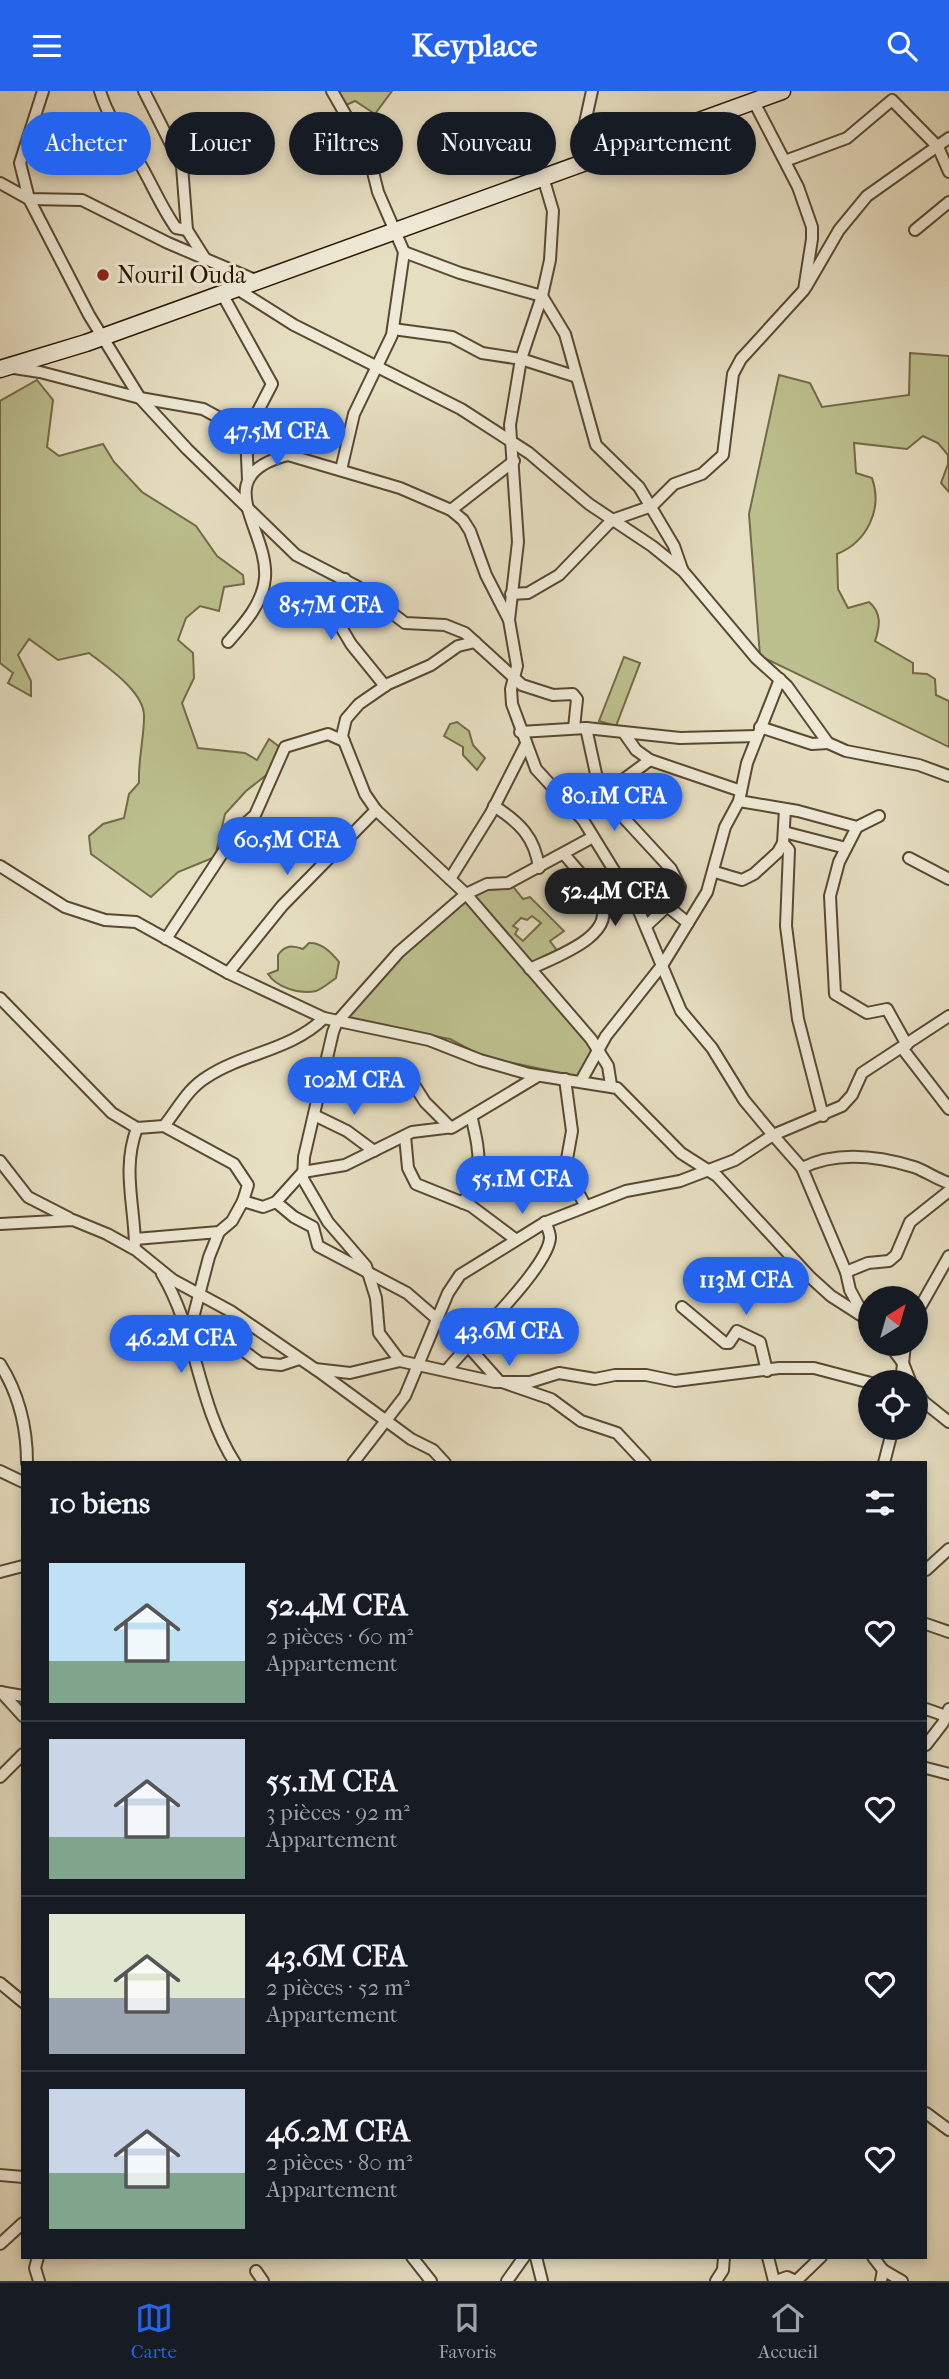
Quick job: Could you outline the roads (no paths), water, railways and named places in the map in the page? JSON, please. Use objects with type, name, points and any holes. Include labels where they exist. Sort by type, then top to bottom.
[{"type":"street","points":[[43,91],[20,163],[29,199],[103,337],[140,398],[187,449],[296,555],[345,579],[405,623],[451,627],[475,642],[513,680],[553,695],[575,696],[580,728],[600,792],[677,880],[678,894],[646,926]]},
{"type":"street","points":[[100,91],[107,115],[141,165],[164,212],[176,228],[187,230]]},
{"type":"street","points":[[144,91],[182,166],[187,230],[204,257]]},
{"type":"street","points":[[332,91],[369,156],[378,192],[404,252],[393,330],[350,425],[341,470]]},
{"type":"street","points":[[587,112],[592,91]]},
{"type":"street","points":[[725,112],[782,91]]},
{"type":"street","points":[[785,161],[847,138],[892,100],[938,147],[949,172]]},
{"type":"street","points":[[754,102],[785,161],[811,227],[804,290]]},
{"type":"street","points":[[511,594],[528,593],[559,575],[612,520],[652,506],[674,484],[702,474],[723,455],[733,374],[741,359],[804,290],[839,230],[858,205],[877,187],[949,138]]},
{"type":"street","points":[[2,368],[103,337],[570,166]]},
{"type":"street","points":[[543,177],[553,211],[550,260],[542,296],[521,359],[512,407],[518,542],[509,620],[516,666],[511,697],[520,732],[536,769],[593,837],[646,926],[681,1011],[712,1048],[744,1100],[802,1168],[846,1272],[850,1290],[858,1304]]},
{"type":"street","points":[[3,189],[29,199],[82,200],[168,243],[255,280]]},
{"type":"street","points":[[915,230],[949,202]]},
{"type":"street","points":[[404,252],[460,273],[542,296],[565,334],[574,376],[584,400],[596,445],[639,487],[674,546],[683,571]]},
{"type":"street","points":[[227,290],[420,386],[512,443],[683,571],[756,658],[780,679],[828,743]]},
{"type":"street","points":[[227,290],[272,384],[246,434],[248,480],[245,504],[263,552],[264,588],[247,620],[228,642]]},
{"type":"street","points":[[393,330],[452,337],[482,353],[521,359],[574,376]]},
{"type":"street","points":[[2,368],[40,372],[140,398],[203,409],[288,455],[400,488],[451,510],[463,520],[470,531],[486,575],[509,620]]},
{"type":"street","points":[[248,480],[267,461],[288,455]]},
{"type":"street","points":[[451,510],[514,461]]},
{"type":"street","points":[[345,579],[338,622],[351,644],[385,686]]},
{"type":"street","points":[[475,642],[458,646],[424,668],[385,686],[349,714],[342,729],[344,741],[365,794],[376,810],[466,894],[598,1049],[608,1066],[611,1085]]},
{"type":"street","points":[[581,1081],[598,1049],[663,964],[707,892],[715,872],[725,827],[740,796],[758,731],[780,679]]},
{"type":"street","points":[[520,732],[580,728],[680,738],[758,731],[812,744],[828,743],[846,751],[919,765],[949,776]]},
{"type":"street","points":[[624,733],[636,750],[650,760],[740,796],[857,827]]},
{"type":"street","points":[[166,939],[237,831],[255,815],[285,747],[328,734],[344,741]]},
{"type":"street","points":[[450,879],[494,806],[525,746]]},
{"type":"street","points":[[572,809],[615,785],[650,760]]},
{"type":"street","points":[[494,806],[512,817],[532,840],[539,868]]},
{"type":"street","points":[[785,809],[784,838],[789,850],[786,926],[797,1019],[823,1116]]},
{"type":"street","points":[[228,973],[282,906],[376,810]]},
{"type":"street","points":[[879,816],[857,827],[846,848],[830,895],[835,994],[867,1013],[887,1009],[904,1046],[949,1109]]},
{"type":"street","points":[[400,1361],[379,1333],[376,1298],[370,1274],[314,1203],[303,1179],[314,1115],[337,1022],[399,952],[466,894],[488,884],[508,883],[593,837]]},
{"type":"street","points":[[715,872],[735,879],[748,878],[770,860],[784,838]]},
{"type":"street","points":[[784,838],[846,848]]},
{"type":"street","points":[[530,969],[587,940],[603,916],[601,903],[564,853]]},
{"type":"street","points":[[909,858],[949,879]]},
{"type":"street","points":[[0,866],[65,907],[106,920],[136,922],[228,973],[324,1018],[429,1040],[499,1066],[538,1076],[611,1085],[623,1092],[681,1153],[709,1169],[804,1272],[831,1296],[858,1312]]},
{"type":"street","points":[[667,906],[688,923]]},
{"type":"street","points":[[0,998],[112,1113],[137,1128],[164,1126],[234,1164],[248,1185],[233,1221],[219,1232],[136,1245]]},
{"type":"street","points":[[355,1461],[405,1396],[448,1293],[460,1275],[515,1238],[545,1222],[626,1191],[681,1181],[735,1160],[773,1135],[823,1116],[848,1102],[862,1073],[949,1016]]},
{"type":"street","points":[[164,1126],[189,1092],[205,1078],[298,1037],[324,1018]]},
{"type":"street","points":[[243,1201],[258,1208],[276,1202],[303,1172],[345,1165],[405,1136],[451,1128],[472,1119],[538,1076]]},
{"type":"street","points":[[321,1083],[336,1083],[354,1088],[373,1084],[381,1077],[396,1083],[399,1079],[411,1080],[425,1103],[451,1128]]},
{"type":"street","points":[[565,1079],[572,1131],[567,1159],[571,1179],[586,1205]]},
{"type":"street","points":[[314,1115],[347,1131],[374,1151]]},
{"type":"street","points":[[463,1203],[478,1177],[480,1165],[472,1119]]},
{"type":"street","points":[[136,1245],[128,1172],[137,1128]]},
{"type":"street","points":[[405,1136],[408,1168],[416,1184],[481,1212],[515,1238]]},
{"type":"street","points":[[802,1168],[823,1159],[846,1156],[914,1167],[949,1182]]},
{"type":"street","points":[[0,1161],[28,1197],[73,1220],[136,1245],[159,1269],[232,1312],[389,1419],[411,1439],[433,1450],[443,1461]]},
{"type":"street","points":[[846,1272],[868,1263],[889,1261],[896,1255],[910,1222],[949,1191]]},
{"type":"street","points":[[276,1202],[313,1227],[318,1246],[395,1285],[439,1320],[467,1345],[499,1381],[530,1383],[559,1373],[595,1379],[615,1375],[646,1375],[675,1381],[814,1368],[858,1380]]},
{"type":"street","points":[[0,1224],[73,1220]]},
{"type":"street","points":[[447,1370],[532,1275],[550,1237],[545,1222]]},
{"type":"street","points":[[188,1334],[219,1232]]},
{"type":"street","points":[[928,1293],[949,1256]]},
{"type":"street","points":[[159,1269],[172,1292],[188,1334],[205,1403],[234,1461]]},
{"type":"street","points":[[682,1307],[725,1343],[729,1343],[737,1331],[760,1342],[767,1371]]},
{"type":"street","points":[[188,1334],[224,1352],[241,1349],[261,1363],[281,1365],[299,1359]]},
{"type":"street","points":[[898,1356],[906,1370]]},
{"type":"street","points":[[902,1370],[904,1356]]},
{"type":"street","points":[[314,1369],[350,1373],[400,1361],[499,1381],[551,1399],[581,1421],[617,1433],[643,1461]]},
{"type":"street","points":[[0,1364],[16,1391],[22,1411],[27,1461]]},
{"type":"street","points":[[928,1406],[949,1421]]},
{"type":"street","points":[[885,1461],[890,1440]]},
{"type":"street","points":[[0,1471],[21,1481]]},
{"type":"street","points":[[927,1569],[949,1549]]},
{"type":"street","points":[[0,1572],[21,1567]]},
{"type":"street","points":[[927,1624],[949,1632]]},
{"type":"street","points":[[0,1692],[21,1696]]},
{"type":"street","points":[[0,1692],[21,1717]]},
{"type":"street","points":[[927,1709],[947,1712],[927,1743]]},
{"type":"street","points":[[0,1777],[21,1756]]},
{"type":"street","points":[[927,1768],[949,1774]]},
{"type":"street","points":[[0,1983],[21,2000]]},
{"type":"street","points":[[927,2114],[949,2130]]},
{"type":"street","points":[[0,2175],[21,2177]]},
{"type":"street","points":[[0,2244],[21,2225]]},
{"type":"street","points":[[37,2259],[35,2268],[39,2281]]},
{"type":"street","points":[[414,2259],[430,2281]]},
{"type":"street","points":[[507,2281],[523,2259]]},
{"type":"street","points":[[536,2259],[542,2281]]},
{"type":"street","points":[[716,2281],[723,2270],[724,2259]]},
{"type":"street","points":[[769,2259],[775,2281],[787,2277],[796,2281],[819,2259]]},
{"type":"street","points":[[874,2259],[882,2276],[902,2281]]},
{"type":"place","name":"Nouril Ouda","points":[[103,275]]}]
